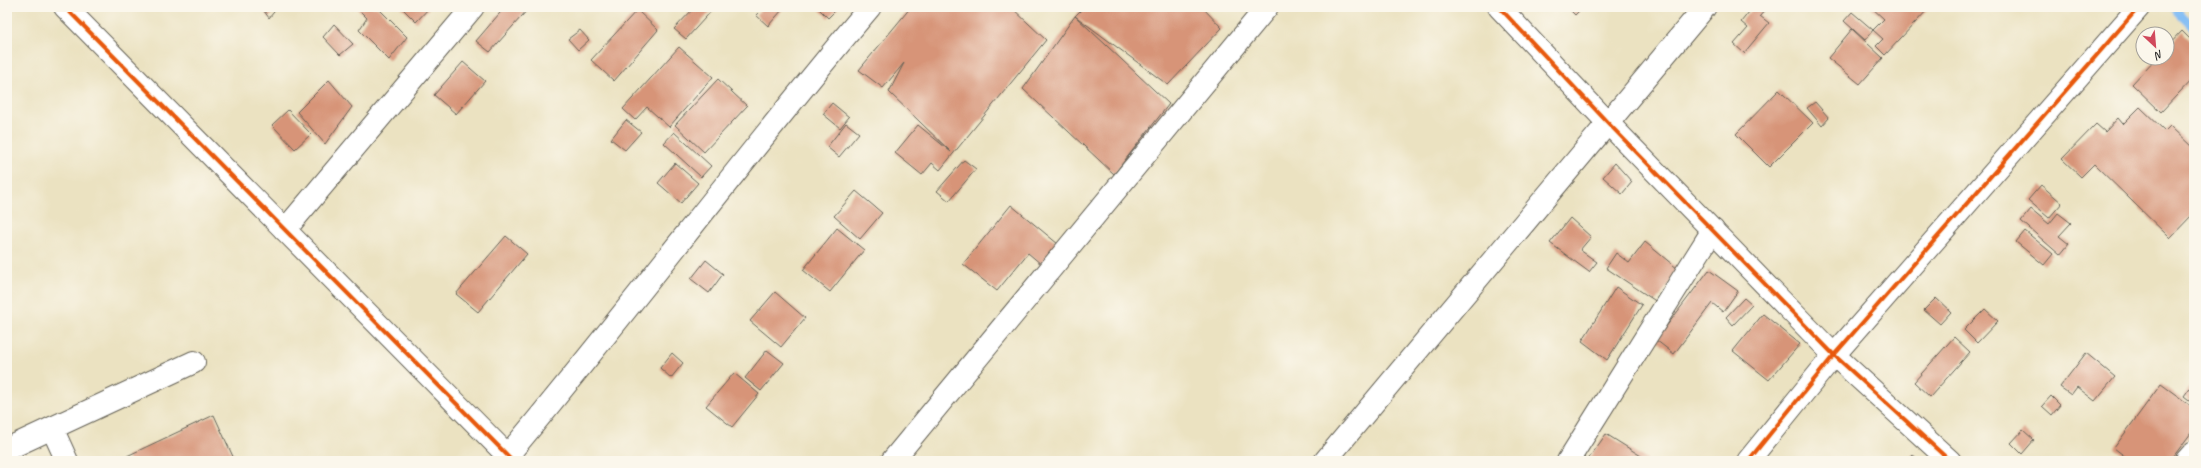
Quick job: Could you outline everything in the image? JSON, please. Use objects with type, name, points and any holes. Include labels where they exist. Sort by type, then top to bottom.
[{"type":"street","points":[[64,7],[510,458],[786,106],[870,7]]},
{"type":"street","points":[[285,230],[473,7]]},
{"type":"street","points":[[892,461],[1267,7]]},
{"type":"street","points":[[1499,7],[1608,123],[1834,355],[1950,461]]},
{"type":"street","points":[[1324,461],[1705,7]]},
{"type":"street","points":[[1748,461],[1834,355],[2139,7]]},
{"type":"street","points":[[1568,461],[1713,230]]},
{"type":"street","points":[[7,449],[194,362]]},
{"type":"street","points":[[52,428],[67,461]]},
{"type":"street","points":[[2186,461],[2194,452]]},
{"type":"building","points":[[267,7],[278,7],[269,18],[264,11]]},
{"type":"building","points":[[356,7],[377,7],[407,37],[389,60],[359,30],[367,18]]},
{"type":"building","points":[[401,7],[430,7],[416,22]]},
{"type":"building","points":[[505,7],[529,8],[490,52],[476,41]]},
{"type":"building","points":[[695,7],[715,7],[686,39],[674,29]]},
{"type":"building","points":[[764,7],[781,7],[783,9],[768,26],[756,15]]},
{"type":"building","points":[[817,7],[839,7],[828,18]]},
{"type":"building","points":[[911,7],[1011,7],[1046,40],[940,170],[932,163],[922,175],[895,153],[918,125],[951,152],[889,92],[904,63],[883,88],[859,70]]},
{"type":"building","points":[[1084,7],[1202,7],[1222,28],[1168,85],[1075,16]]},
{"type":"building","points":[[1567,7],[1583,7],[1575,15]]},
{"type":"building","points":[[1753,7],[1767,7],[1760,16],[1769,23],[1744,53],[1734,44],[1748,28],[1741,22]]},
{"type":"building","points":[[1871,7],[1930,7],[1885,55],[1876,46],[1883,39],[1873,30],[1884,19]]},
{"type":"building","points":[[637,10],[658,30],[614,81],[591,60]]},
{"type":"building","points":[[1852,12],[1873,30],[1865,40],[1844,21]]},
{"type":"building","points":[[1075,16],[1169,104],[1114,174],[1023,89]]},
{"type":"building","points":[[334,24],[353,44],[340,55],[323,37]]},
{"type":"building","points":[[1852,29],[1883,58],[1860,84],[1828,58]]},
{"type":"building","points":[[580,30],[589,40],[578,50],[568,39]]},
{"type":"building","points":[[2182,31],[2194,43],[2194,77],[2161,112],[2132,84],[2149,66],[2175,66],[2175,38]]},
{"type":"building","points":[[679,47],[713,77],[669,127],[647,107],[635,120],[623,109]]},
{"type":"building","points":[[463,62],[485,81],[456,114],[434,95]]},
{"type":"building","points":[[718,79],[747,106],[704,152],[675,125]]},
{"type":"building","points":[[329,80],[352,107],[325,144],[297,112]]},
{"type":"building","points":[[1779,90],[1813,123],[1769,167],[1736,134]]},
{"type":"building","points":[[1815,102],[1829,118],[1822,126],[1807,108]]},
{"type":"building","points":[[832,103],[849,117],[840,128],[823,114]]},
{"type":"building","points":[[2140,107],[2165,131],[2170,126],[2194,149],[2194,213],[2170,238],[2094,164],[2081,177],[2062,159],[2096,124],[2105,132],[2118,118],[2123,124]]},
{"type":"building","points":[[288,110],[311,134],[295,149],[272,125]]},
{"type":"building","points":[[626,120],[641,132],[625,150],[611,139]]},
{"type":"building","points":[[846,123],[859,133],[839,157],[827,147]]},
{"type":"building","points":[[674,132],[711,166],[701,177],[664,143]]},
{"type":"building","points":[[964,160],[976,169],[949,201],[937,191]]},
{"type":"building","points":[[675,163],[698,183],[681,203],[658,183]]},
{"type":"building","points":[[1615,163],[1632,182],[1622,194],[1603,177]]},
{"type":"building","points":[[2041,185],[2062,203],[2049,218],[2028,200]]},
{"type":"building","points":[[856,191],[882,213],[860,239],[834,216]]},
{"type":"building","points":[[1011,205],[1058,244],[1041,264],[1028,253],[997,291],[963,264]]},
{"type":"building","points":[[2031,209],[2049,224],[2058,213],[2071,223],[2059,236],[2069,244],[2060,255],[2021,221]]},
{"type":"building","points":[[1570,218],[1591,237],[1580,250],[1597,262],[1589,272],[1550,243]]},
{"type":"building","points":[[837,228],[864,250],[830,292],[803,270]]},
{"type":"building","points":[[2025,231],[2053,254],[2044,265],[2016,242]]},
{"type":"building","points":[[506,236],[527,254],[478,312],[456,294]]},
{"type":"building","points":[[1645,242],[1678,269],[1657,302],[1606,268],[1616,253],[1629,263]]},
{"type":"building","points":[[706,260],[723,274],[709,293],[691,279]]},
{"type":"building","points":[[1709,270],[1738,291],[1723,312],[1712,303],[1674,354],[1656,340]]},
{"type":"building","points":[[1616,287],[1642,305],[1607,360],[1582,341]]},
{"type":"building","points":[[775,292],[805,318],[781,347],[750,321]]},
{"type":"building","points":[[1744,298],[1752,305],[1733,325],[1726,317]]},
{"type":"building","points":[[1936,298],[1951,312],[1940,324],[1924,310]]},
{"type":"building","points":[[1985,309],[1998,321],[1977,343],[1964,330]]},
{"type":"building","points":[[1763,314],[1800,344],[1769,380],[1733,351]]},
{"type":"building","points":[[1954,337],[1970,352],[1930,397],[1914,382]]},
{"type":"building","points":[[767,350],[784,363],[761,391],[745,378]]},
{"type":"building","points":[[672,353],[683,363],[671,378],[660,368]]},
{"type":"building","points":[[2086,353],[2115,377],[2095,401],[2077,387],[2071,395],[2060,387]]},
{"type":"building","points":[[734,373],[759,394],[732,427],[706,406]]},
{"type":"building","points":[[2194,382],[2194,404],[2184,396]]},
{"type":"building","points":[[2161,384],[2194,408],[2194,429],[2170,461],[2162,461],[2158,459],[2157,461],[2131,461],[2114,448]]},
{"type":"building","points":[[2051,396],[2060,405],[2052,415],[2042,406]]},
{"type":"building","points":[[214,415],[235,461],[129,461],[127,456]]},
{"type":"building","points":[[2023,430],[2034,440],[2022,454],[2011,443]]},
{"type":"building","points":[[1606,434],[1649,461],[1587,461]]},
{"type":"building","points":[[1912,454],[1920,461],[1905,461]]},
{"type":"waterway","points":[[2173,7],[2194,28]]},
{"type":"cycle path","points":[[65,7],[513,461]]},
{"type":"cycle path","points":[[1499,7],[1608,123],[1834,355],[1950,461]]},
{"type":"cycle path","points":[[1748,461],[1834,355],[2139,7]]}]
